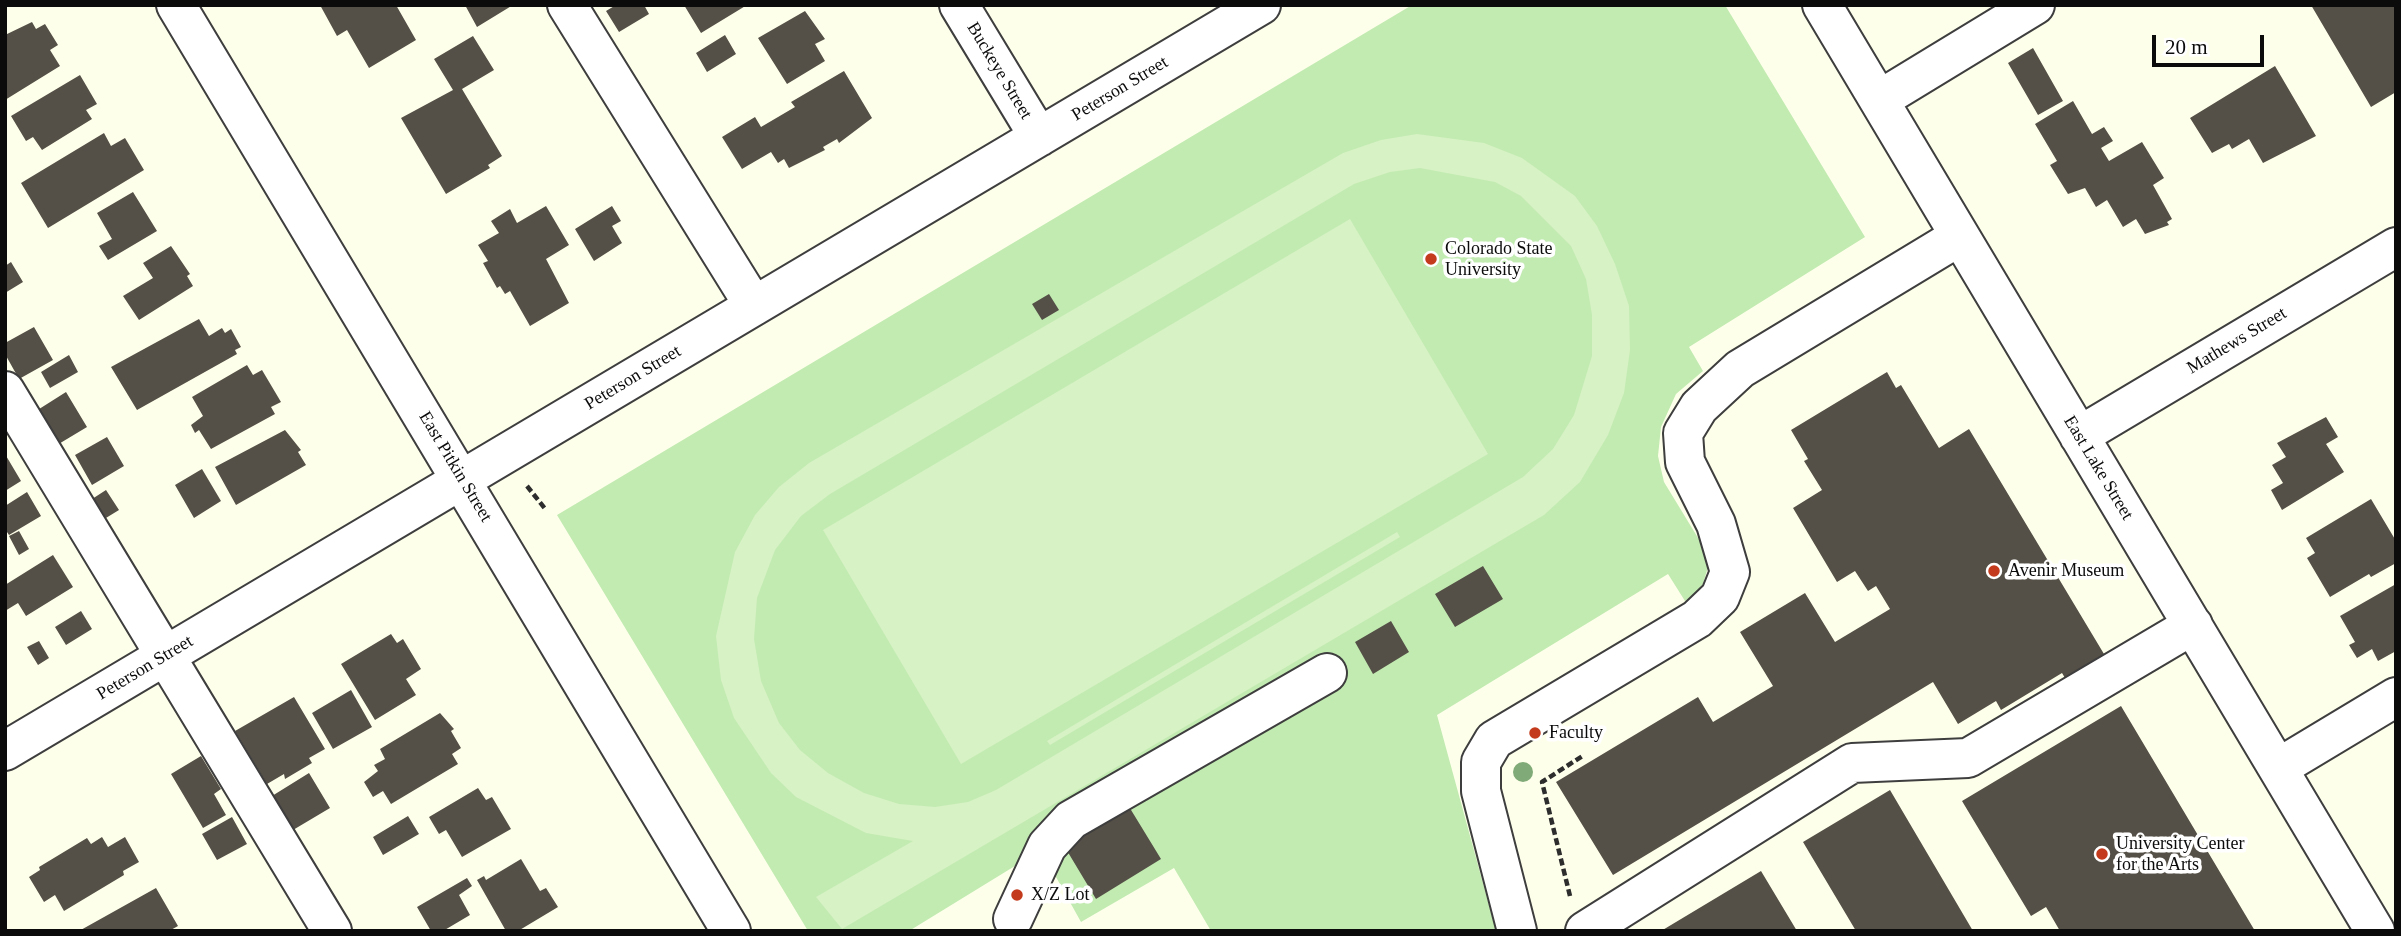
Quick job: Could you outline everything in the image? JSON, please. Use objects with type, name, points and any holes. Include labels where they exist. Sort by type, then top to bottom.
[{"type":"street","name":"East Pitkin Street","points":[[176,5],[731,931]]},
{"type":"street","points":[[566,5],[754,306]]},
{"type":"street","name":"Buckeye Street","points":[[959,5],[1039,137]]},
{"type":"street","name":"Peterson Street","points":[[5,751],[1261,5]]},
{"type":"street","name":"East Lake Street","points":[[1822,5],[2375,931]]},
{"type":"street","points":[[1879,100],[2035,5]]},
{"type":"street","points":[[1517,931],[1481,791],[1481,762],[1494,740],[1697,619],[1720,597],[1730,572],[1716,524],[1685,463],[1683,433],[1699,407],[1740,369],[1960,236]]},
{"type":"street","name":"Mathews Street","points":[[2079,436],[2396,247]]},
{"type":"street","points":[[5,391],[332,931]]},
{"type":"street","points":[[1579,917],[1852,763],[1968,758],[2193,625]]},
{"type":"street","points":[[1013,919],[1047,846],[1071,820],[1327,673]]},
{"type":"street","points":[[2278,768],[2396,698]]},
{"type":"path","points":[[1579,917],[1542,782],[1584,755]]},
{"type":"green space","name":"Colorado State University","points":[[1412,5],[1725,5],[1865,237],[1689,347],[1703,371],[1676,394],[1661,427],[1658,456],[1664,482],[1706,551],[1708,567],[1703,584],[1694,595],[1685,601],[1668,574],[1437,715],[1496,931],[1211,931],[1174,868],[1081,922],[1041,850],[909,931],[808,931],[557,515]]},
{"type":"green space","points":[[1417,134],[1484,143],[1522,158],[1575,196],[1597,226],[1615,264],[1629,306],[1630,350],[1624,393],[1608,435],[1580,482],[1544,515],[842,929],[816,897],[913,841],[866,833],[796,797],[771,773],[734,718],[721,680],[716,636],[735,552],[755,515],[779,487],[809,463],[1343,153],[1381,140]],"holes":[[[1420,168],[1495,182],[1521,196],[1571,246],[1586,279],[1592,315],[1592,356],[1574,415],[1553,449],[1523,477],[996,790],[968,802],[935,807],[899,804],[864,793],[828,773],[800,750],[779,723],[761,681],[754,639],[757,598],[775,550],[801,516],[830,494],[1354,184],[1390,172]]]},
{"type":"green space","points":[[1350,219],[1488,454],[961,764],[823,530]]},
{"type":"green space","points":[[1397,532],[1400,537],[1050,745],[1047,741]]},
{"type":"building","points":[[320,5],[396,5],[416,40],[369,68],[347,30],[337,36]]},
{"type":"building","points":[[465,5],[513,5],[477,27]]},
{"type":"building","points":[[616,5],[644,5],[649,14],[619,32],[606,11]]},
{"type":"building","points":[[684,5],[747,5],[701,33]]},
{"type":"building","points":[[2311,5],[2396,5],[2396,92],[2371,107]]},
{"type":"building","points":[[805,11],[825,39],[815,44],[825,61],[787,84],[758,38]]},
{"type":"building","points":[[32,22],[36,29],[45,24],[58,45],[50,50],[60,66],[5,100],[5,35]]},
{"type":"building","points":[[725,35],[736,54],[707,72],[696,53]]},
{"type":"building","points":[[473,36],[494,70],[462,89],[502,156],[488,165],[490,168],[446,194],[401,118],[453,90],[434,59]]},
{"type":"building","points":[[2033,48],[2063,101],[2038,115],[2008,63]]},
{"type":"building","points":[[2275,66],[2316,136],[2263,163],[2249,139],[2232,149],[2229,144],[2212,153],[2190,118]]},
{"type":"building","points":[[844,71],[872,118],[839,143],[837,139],[823,147],[825,150],[789,168],[784,159],[778,163],[771,152],[742,169],[722,137],[755,117],[761,127],[795,107],[791,102]]},
{"type":"building","points":[[80,75],[97,104],[86,110],[92,119],[42,150],[33,137],[26,141],[11,116]]},
{"type":"building","points":[[2073,101],[2092,134],[2104,127],[2113,141],[2101,148],[2109,161],[2142,142],[2164,178],[2153,185],[2172,219],[2167,222],[2169,225],[2145,234],[2136,219],[2123,227],[2107,200],[2096,207],[2085,188],[2068,194],[2050,165],[2057,161],[2035,124]]},
{"type":"building","points":[[104,133],[111,146],[125,138],[144,170],[48,228],[21,183]]},
{"type":"building","points":[[133,192],[157,231],[108,260],[99,246],[112,239],[97,213]]},
{"type":"building","points":[[546,206],[569,245],[546,259],[569,303],[530,326],[510,291],[505,294],[500,286],[497,288],[483,263],[488,261],[478,245],[499,233],[491,221],[510,209],[517,223]]},
{"type":"building","points":[[612,206],[621,221],[612,226],[622,243],[594,261],[575,229]]},
{"type":"building","points":[[171,246],[190,274],[187,276],[193,286],[139,320],[123,296],[153,278],[143,263]]},
{"type":"building","points":[[11,262],[23,282],[5,293],[5,266]]},
{"type":"building","points":[[1049,294],[1059,310],[1042,320],[1032,304]]},
{"type":"building","points":[[199,319],[209,336],[222,328],[225,333],[231,329],[241,347],[235,350],[237,354],[137,410],[111,367]]},
{"type":"building","points":[[34,327],[53,360],[19,379],[5,354],[5,343]]},
{"type":"building","points":[[69,355],[78,372],[50,388],[41,372]]},
{"type":"building","points":[[247,365],[253,375],[262,370],[281,402],[271,407],[275,414],[211,449],[199,430],[195,433],[191,425],[203,416],[192,397]]},
{"type":"building","points":[[1887,372],[1896,388],[1901,385],[1939,448],[1969,429],[2104,654],[2065,678],[2062,673],[2001,710],[1996,701],[1958,724],[1933,682],[1613,875],[1556,782],[1698,697],[1713,722],[1773,686],[1740,632],[1805,593],[1835,642],[1890,609],[1876,586],[1868,591],[1855,571],[1837,582],[1793,508],[1822,490],[1804,461],[1808,459],[1791,430]]},
{"type":"building","points":[[66,392],[87,427],[57,445],[36,411]]},
{"type":"building","points":[[2326,417],[2338,437],[2326,444],[2344,472],[2282,510],[2271,490],[2283,483],[2272,465],[2286,457],[2277,443]]},
{"type":"building","points":[[285,430],[301,450],[298,452],[306,465],[236,505],[215,467]]},
{"type":"building","points":[[107,437],[124,466],[92,485],[75,455]]},
{"type":"building","points":[[5,454],[21,481],[5,491]]},
{"type":"building","points":[[202,469],[221,501],[194,518],[175,485]]},
{"type":"building","points":[[106,490],[119,510],[101,521],[89,501]]},
{"type":"building","points":[[27,492],[41,516],[9,535],[5,529],[5,506]]},
{"type":"building","points":[[2371,499],[2396,541],[2396,563],[2371,577],[2369,574],[2330,597],[2307,558],[2315,553],[2306,538]]},
{"type":"building","points":[[19,531],[29,549],[19,555],[9,536]]},
{"type":"building","points":[[53,555],[73,587],[26,616],[18,603],[5,611],[5,585]]},
{"type":"building","points":[[1483,566],[1503,599],[1455,627],[1435,594]]},
{"type":"building","points":[[2396,584],[2396,651],[2378,661],[2372,649],[2357,658],[2349,645],[2355,642],[2340,616]]},
{"type":"building","points":[[81,611],[92,629],[66,645],[55,627]]},
{"type":"building","points":[[1391,621],[1409,652],[1373,674],[1355,642]]},
{"type":"building","points":[[391,634],[397,643],[403,639],[421,669],[406,679],[416,695],[375,720],[341,664]]},
{"type":"building","points":[[39,641],[49,658],[38,665],[27,647]]},
{"type":"building","points":[[351,690],[372,727],[333,749],[312,713]]},
{"type":"building","points":[[294,697],[325,749],[309,758],[312,763],[285,779],[284,774],[267,784],[235,731]]},
{"type":"building","name":"University Center for the Arts","points":[[2121,706],[2255,931],[2060,931],[2046,907],[2031,916],[1962,801]]},
{"type":"building","points":[[440,713],[454,729],[451,731],[461,748],[452,754],[458,764],[391,804],[383,791],[373,797],[364,782],[378,771],[374,765],[385,759],[380,749]]},
{"type":"building","points":[[201,756],[221,789],[214,794],[226,815],[203,828],[171,774]]},
{"type":"building","points":[[309,773],[330,808],[293,830],[272,796]]},
{"type":"building","points":[[478,788],[486,800],[492,797],[511,829],[462,857],[446,830],[439,834],[429,817]]},
{"type":"building","points":[[1890,790],[1973,931],[1856,931],[1803,842]]},
{"type":"building","points":[[1128,805],[1161,859],[1096,899],[1063,844]]},
{"type":"building","points":[[408,816],[419,834],[383,855],[373,837]]},
{"type":"building","points":[[232,817],[247,844],[217,860],[202,834]]},
{"type":"building","points":[[102,837],[108,847],[125,837],[139,862],[123,871],[124,875],[64,911],[55,895],[44,902],[29,877],[40,870],[39,867],[87,838],[91,844]]},
{"type":"building","points":[[521,859],[540,891],[546,888],[558,907],[518,931],[506,931],[477,880],[484,876],[486,880]]},
{"type":"building","points":[[1761,871],[1797,931],[1661,931]]},
{"type":"building","points":[[467,878],[472,886],[459,895],[470,915],[443,931],[431,931],[417,907]]},
{"type":"building","points":[[156,888],[178,926],[169,931],[79,931]]},
{"type":"place","name":"Colorado State University","points":[[1431,259]]},
{"type":"place","name":"Avenir Museum","points":[[1994,571]]},
{"type":"place","name":"Faculty","points":[[1535,733]]},
{"type":"place","name":"University Center for the Arts","points":[[2102,854]]},
{"type":"place","name":"X/Z Lot","points":[[1017,895]]}]
